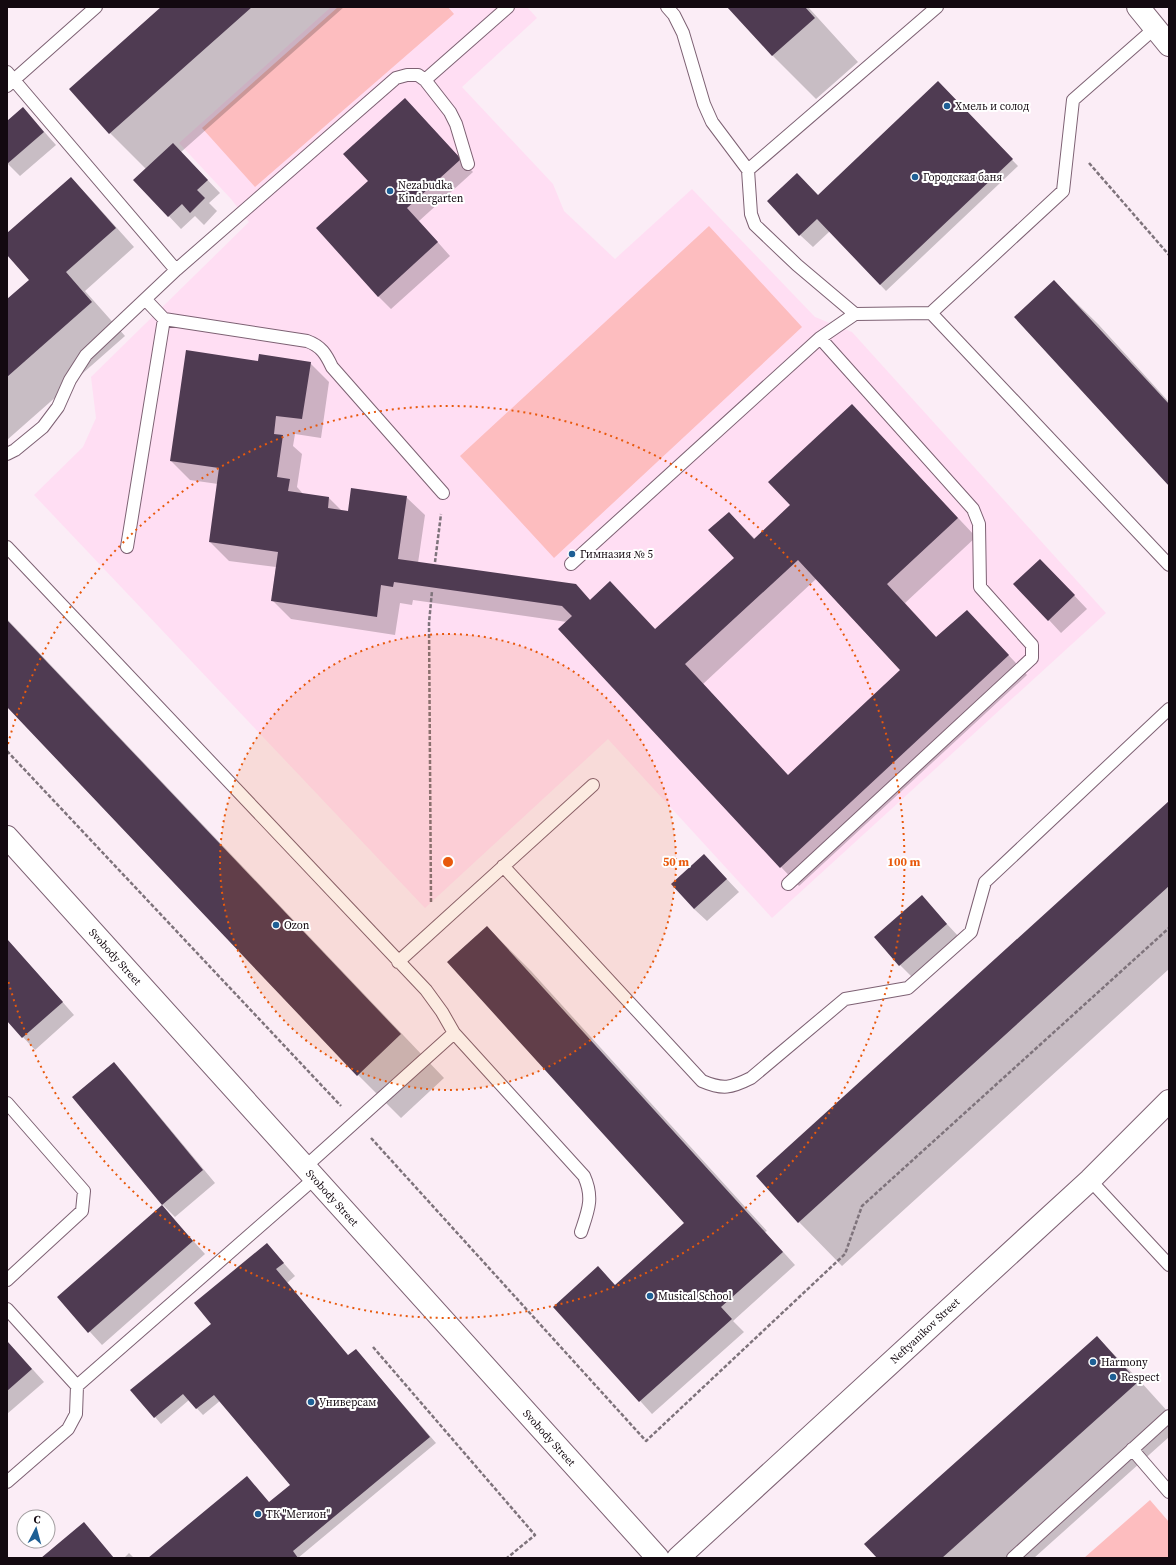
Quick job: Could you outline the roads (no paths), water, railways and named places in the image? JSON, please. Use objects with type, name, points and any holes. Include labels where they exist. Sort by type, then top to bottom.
[{"type":"main road","points":[[1138,7],[1169,45]]},
{"type":"main road","name":"Svobody Street","points":[[7,837],[658,1558]]},
{"type":"main road","name":"Neftyanikov Street","points":[[678,1558],[1090,1180],[1169,1101]]},
{"type":"lane","points":[[96,7],[9,79],[176,270]]},
{"type":"lane","points":[[425,80],[508,7]]},
{"type":"lane","points":[[667,7],[674,15],[683,33],[704,104],[712,122],[748,170],[751,214],[755,225],[797,265],[855,314]]},
{"type":"lane","points":[[748,170],[937,7]]},
{"type":"lane","points":[[571,564],[820,338],[855,314],[931,313],[1063,191],[1073,100],[1155,28]]},
{"type":"lane","points":[[7,454],[15,450],[43,427],[58,407],[70,380],[86,355],[146,300],[176,270],[396,78],[407,75],[418,75],[425,80],[450,112],[456,124],[468,164]]},
{"type":"lane","points":[[146,300],[164,319],[307,341],[317,344],[332,367],[443,493]]},
{"type":"lane","points":[[931,313],[1169,565]]},
{"type":"lane","points":[[127,547],[164,319]]},
{"type":"lane","points":[[788,884],[1032,658],[1032,644],[980,587],[979,524],[973,509],[820,338]]},
{"type":"lane","points":[[7,547],[426,990],[442,1012],[454,1033],[584,1176],[590,1194],[590,1206],[581,1232]]},
{"type":"lane","points":[[503,866],[702,1081],[714,1086],[734,1086],[751,1078],[845,999],[908,988],[971,932],[985,882],[1169,709]]},
{"type":"lane","points":[[398,962],[593,785]]},
{"type":"lane","points":[[77,1386],[310,1172],[356,1121],[454,1033]]},
{"type":"lane","points":[[7,1103],[84,1191],[82,1210],[7,1280]]},
{"type":"lane","points":[[1090,1180],[1169,1265]]},
{"type":"lane","points":[[7,1309],[77,1386],[76,1414],[68,1429],[7,1482]]},
{"type":"lane","points":[[1013,1558],[1169,1416]]},
{"type":"lane","points":[[1132,1449],[1169,1492]]},
{"type":"place","name":"Хмель и солод","points":[[947,106]]},
{"type":"place","name":"Городская баня","points":[[915,177]]},
{"type":"place","name":"Nezabudka Kindergarten","points":[[390,191]]},
{"type":"place","name":"Гимназия № 5","points":[[572,554]]},
{"type":"place","name":"Ozon","points":[[276,925]]},
{"type":"place","name":"Musical School","points":[[650,1296]]},
{"type":"place","name":"Harmony","points":[[1093,1362]]},
{"type":"place","name":"Respect","points":[[1113,1377]]},
{"type":"place","name":"Универсам","points":[[311,1402]]},
{"type":"place","name":"ТК \"Мегион\"","points":[[258,1514]]}]
